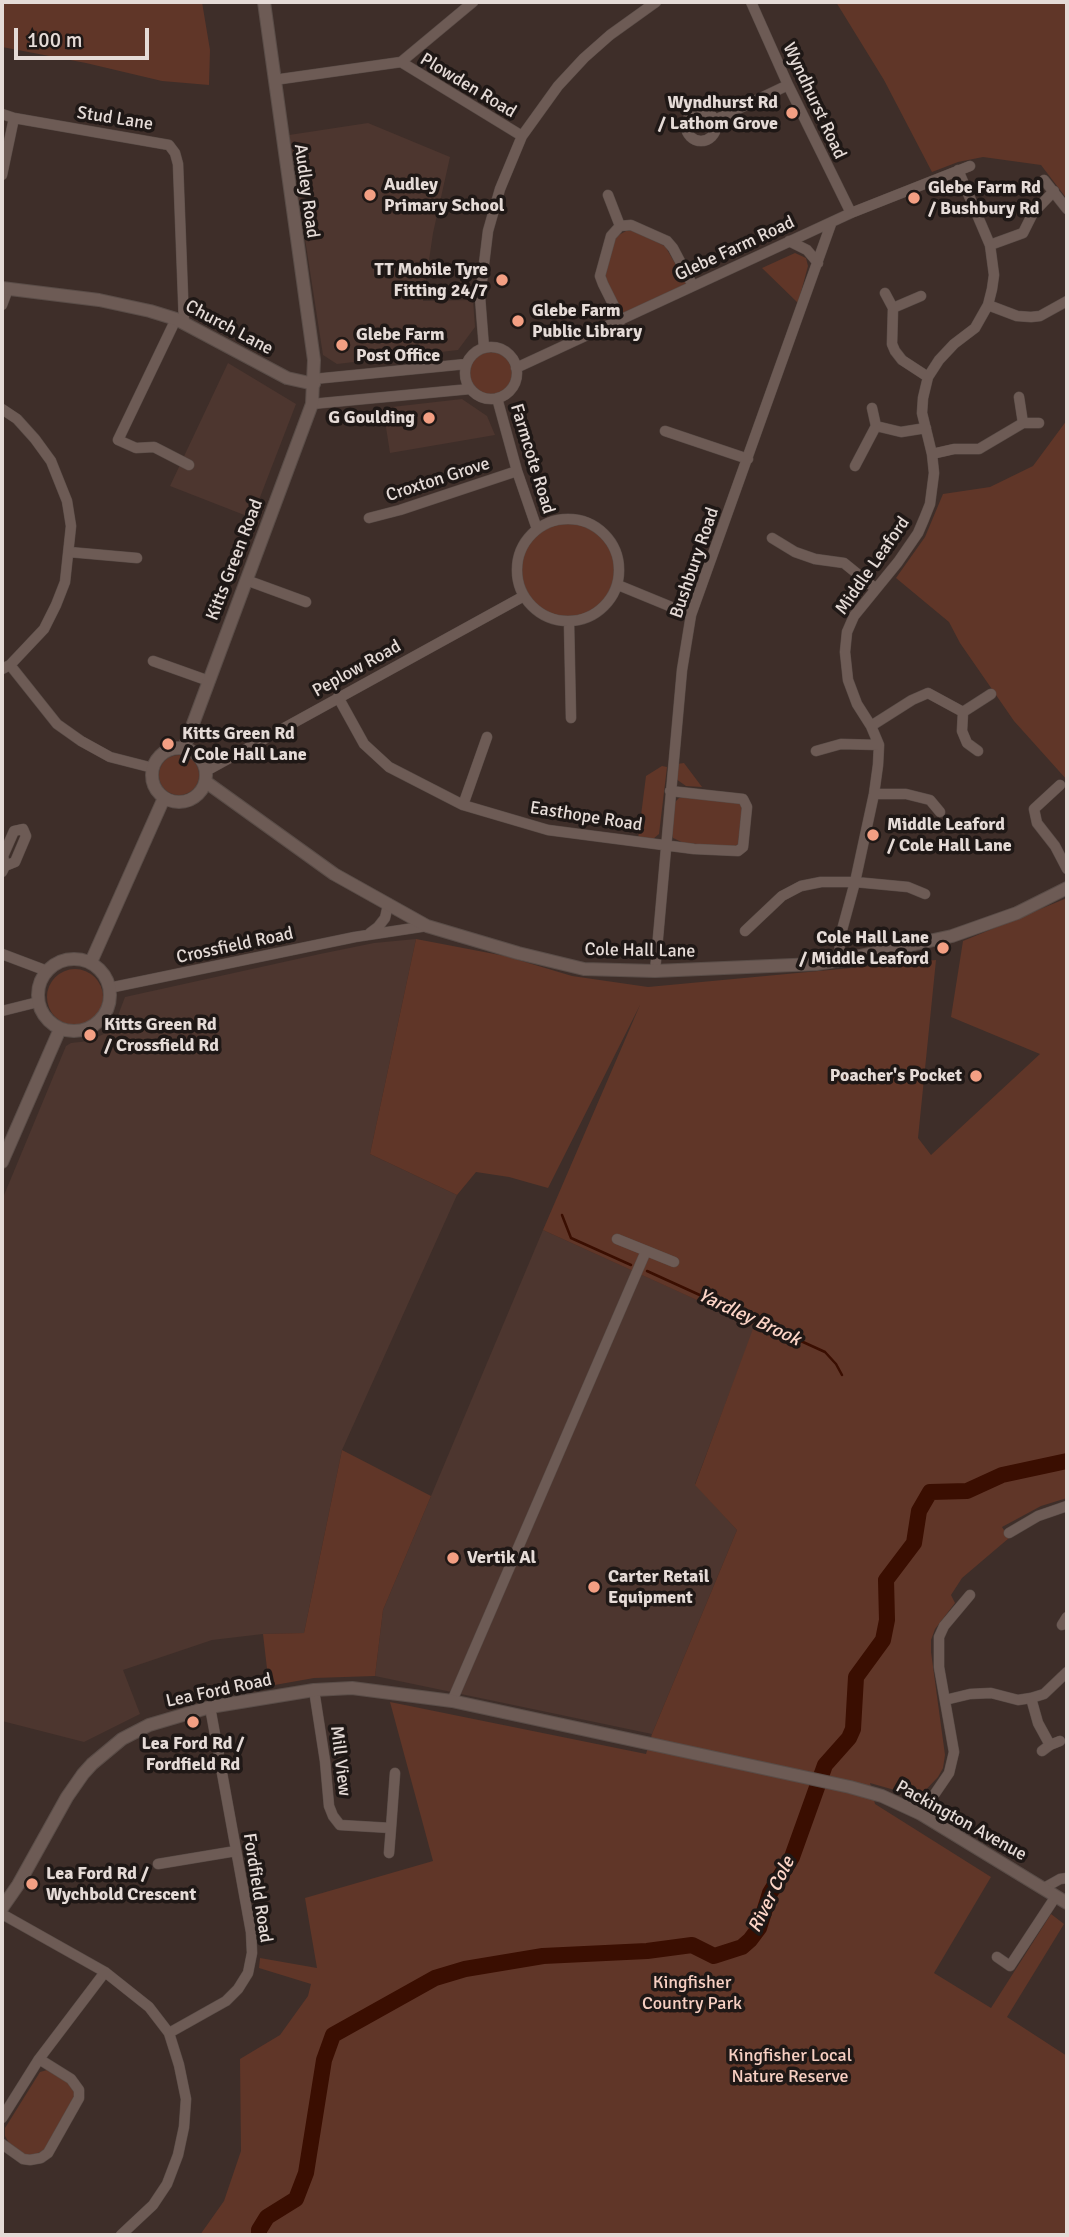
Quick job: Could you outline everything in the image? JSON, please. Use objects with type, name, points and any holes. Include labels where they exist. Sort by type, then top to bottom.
[{"type":"street","name":"Audley Road","points":[[264,2],[314,360],[314,381]]},
{"type":"street","points":[[401,62],[473,2]]},
{"type":"street","points":[[484,348],[480,297],[488,231],[500,189],[522,136],[558,86],[584,58],[620,27],[656,2]]},
{"type":"street","name":"Wyndhurst Road","points":[[751,2],[851,214]]},
{"type":"street","name":"Plowden Road","points":[[274,80],[401,62],[522,136]]},
{"type":"street","points":[[715,120],[788,85]]},
{"type":"street","name":"Stud Lane","points":[[2,114],[169,145],[178,164],[180,321]]},
{"type":"street","points":[[2,174],[14,118]]},
{"type":"street","name":"Glebe Farm Road","points":[[516,368],[851,214],[970,166]]},
{"type":"street","name":"Middle Leaford","points":[[841,960],[839,942],[874,794],[879,745],[857,704],[848,680],[845,652],[847,632],[918,533],[924,519],[933,489],[932,454],[922,413],[928,377],[954,344],[975,328],[988,305],[994,275],[990,245],[958,170]]},
{"type":"street","points":[[1044,180],[1067,209]]},
{"type":"street","points":[[990,245],[1023,233],[1033,213],[1054,191]]},
{"type":"street","points":[[608,195],[620,226]]},
{"type":"street","name":"Bushbury Road","points":[[655,971],[681,670],[691,615],[831,223]]},
{"type":"street","points":[[621,320],[600,276],[611,236],[620,226],[632,225],[667,241],[673,247],[693,286]]},
{"type":"street","points":[[789,242],[807,250],[818,263]]},
{"type":"street","points":[[2,305],[5,288]]},
{"type":"street","name":"Church Lane","points":[[5,288],[124,304],[180,321],[287,378],[314,381]]},
{"type":"street","points":[[885,293],[893,308],[892,344],[895,352],[902,360],[928,377]]},
{"type":"street","points":[[893,308],[921,296]]},
{"type":"street","points":[[988,305],[1017,316],[1031,317],[1040,316],[1067,301]]},
{"type":"street","points":[[180,321],[118,440],[136,448],[154,447],[189,466]]},
{"type":"street","points":[[484,348],[502,349],[510,356],[516,368],[516,381],[509,391],[497,398],[480,397],[470,389],[465,377],[466,364],[472,354],[484,348]]},
{"type":"street","points":[[314,381],[466,364]]},
{"type":"street","name":"Kitts Green Road","points":[[184,748],[308,419],[314,381]]},
{"type":"street","points":[[312,404],[470,389]]},
{"type":"street","points":[[1019,397],[1023,423]]},
{"type":"street","name":"Farmcote Road","points":[[497,398],[517,471],[537,529]]},
{"type":"street","points":[[855,466],[876,426],[872,408]]},
{"type":"street","points":[[2,410],[17,419],[51,461],[66,501],[71,526],[65,582],[44,629],[6,667],[57,724],[73,736],[110,757],[153,768]]},
{"type":"street","points":[[932,454],[954,449],[979,449],[1023,423],[1039,423]]},
{"type":"street","points":[[876,426],[901,432],[926,428]]},
{"type":"street","points":[[665,431],[748,459]]},
{"type":"street","name":"Croxton Grove","points":[[369,518],[517,471]]},
{"type":"street","points":[[579,520],[605,533],[613,545],[619,558],[618,585],[612,597],[594,615],[569,622],[555,620],[532,607],[524,596],[518,582],[517,568],[520,553],[537,529],[551,522],[579,520]]},
{"type":"street","points":[[772,538],[795,552],[815,559],[844,563],[876,589]]},
{"type":"street","points":[[69,552],[137,558]]},
{"type":"street","points":[[246,580],[306,602]]},
{"type":"street","points":[[618,585],[691,615]]},
{"type":"street","name":"Peplow Road","points":[[206,777],[338,698],[524,596]]},
{"type":"street","points":[[569,622],[570,718]]},
{"type":"street","points":[[153,661],[209,681]]},
{"type":"street","points":[[871,726],[928,693],[962,712]]},
{"type":"street","points":[[962,712],[991,694]]},
{"type":"street","name":"Easthope Road","points":[[338,698],[364,744],[389,767],[463,805],[548,830],[694,849],[741,849],[744,843],[747,807],[745,801],[670,791]]},
{"type":"street","points":[[962,712],[962,731],[967,743],[978,751]]},
{"type":"street","points":[[463,805],[486,737]]},
{"type":"street","points":[[816,751],[841,744],[879,745]]},
{"type":"street","points":[[173,748],[184,748],[199,756],[206,777],[196,797],[187,802],[173,802],[164,798],[155,786],[153,768],[164,752],[173,748]]},
{"type":"street","name":"Cole Hall Lane","points":[[206,777],[334,874],[427,926],[584,969],[655,971],[816,964],[841,960],[952,936],[1017,913],[1067,888]]},
{"type":"street","points":[[1060,785],[1034,809],[1037,823],[1055,846],[1067,869]]},
{"type":"street","points":[[874,794],[906,793],[930,800],[940,812]]},
{"type":"street","points":[[91,962],[164,798]]},
{"type":"street","points":[[745,931],[761,925],[782,896],[801,886],[821,882],[855,882],[908,887],[925,894]]},
{"type":"street","points":[[367,935],[385,918],[388,905]]},
{"type":"street","name":"Crossfield Road","points":[[109,988],[367,935],[427,926]]},
{"type":"street","points":[[2,954],[47,971]]},
{"type":"street","points":[[70,959],[91,962],[105,977],[109,988],[107,1009],[98,1023],[76,1031],[52,1026],[43,1016],[38,1002],[39,986],[47,971],[57,963],[70,959]]},
{"type":"street","points":[[2,1011],[38,1002]]},
{"type":"street","points":[[2,1162],[60,1029]]},
{"type":"street","points":[[617,1239],[674,1262]]},
{"type":"street","points":[[452,1701],[646,1251]]},
{"type":"street","points":[[1009,1533],[1038,1516],[1067,1506]]},
{"type":"street","points":[[921,1814],[949,1773],[954,1752],[939,1667],[939,1637],[944,1626],[970,1595]]},
{"type":"street","points":[[945,1700],[970,1694],[991,1693],[1018,1700],[1031,1698],[1044,1694],[1067,1672]]},
{"type":"street","name":"Lea Ford Road","points":[[2,1908],[18,1885],[67,1797],[92,1764],[122,1739],[149,1725],[210,1707],[314,1690],[352,1688],[452,1701],[791,1774]]},
{"type":"street","name":"Mill View","points":[[314,1690],[329,1806],[333,1816],[340,1825],[391,1828]]},
{"type":"street","points":[[1031,1698],[1038,1723],[1051,1746]]},
{"type":"street","name":"Fordfield Road","points":[[169,2033],[226,2001],[248,1973],[252,1953],[251,1932],[210,1707]]},
{"type":"street","points":[[389,1853],[395,1773]]},
{"type":"street","name":"Packington Avenue","points":[[791,1774],[882,1796],[921,1814],[1062,1899]]},
{"type":"street","points":[[158,1864],[236,1851]]},
{"type":"street","points":[[1044,1888],[1067,1878]]},
{"type":"street","points":[[997,1957],[1010,1966],[1062,1899]]},
{"type":"street","points":[[2,1914],[105,1972],[149,2007],[169,2033],[186,2099],[178,2155],[167,2184],[153,2205],[121,2235]]},
{"type":"street","points":[[2,2118],[39,2060],[105,1972]]},
{"type":"street","points":[[2,2144],[23,2159],[41,2158],[48,2153],[79,2098],[79,2090],[71,2080],[39,2060]]},
{"type":"shaded area","name":"Audley Primary School","points":[[368,123],[450,157],[433,233],[423,301],[473,300],[475,327],[458,350],[337,364],[323,355],[289,135]]},
{"type":"shaded area","points":[[228,363],[296,404],[252,518],[170,486]]},
{"type":"shaded area","points":[[462,399],[487,416],[495,435],[390,453],[383,408]]},
{"type":"shaded area","points":[[416,939],[370,1154],[457,1195],[342,1450],[304,1633],[263,1634],[212,1640],[123,1670],[140,1714],[84,1742],[2,1721],[2,1200],[66,1046],[89,1041],[106,1033],[117,1018],[125,997],[374,943]]},
{"type":"shaded area","points":[[543,1230],[755,1326],[695,1484],[737,1530],[652,1734],[375,1676],[383,1610]]},
{"type":"green space","points":[[2,2],[202,2],[210,50],[209,85],[162,81],[2,47]]},
{"type":"green space","points":[[836,2],[1067,2],[1067,199],[1041,165],[983,157],[958,162],[932,172],[884,80]]},
{"type":"green space","points":[[626,231],[633,231],[665,246],[688,286],[623,317],[605,277],[614,241]]},
{"type":"green space","points":[[795,253],[806,258],[808,266],[798,303],[762,268]]},
{"type":"green space","points":[[491,352],[506,358],[512,373],[506,388],[491,394],[476,388],[470,373],[476,358]]},
{"type":"green space","points":[[1067,420],[1067,780],[1014,721],[960,643],[949,622],[896,578],[925,537],[943,494],[990,487],[1033,466]]},
{"type":"green space","points":[[568,523],[586,527],[601,537],[611,552],[615,570],[611,588],[601,603],[586,613],[568,617],[550,613],[535,603],[525,588],[521,570],[525,552],[535,537],[550,527]]},
{"type":"green space","points":[[179,755],[187,756],[193,761],[198,767],[198,783],[193,789],[187,794],[179,795],[171,794],[165,789],[160,783],[159,775],[160,767],[165,761],[171,756]]},
{"type":"green space","points":[[684,763],[702,787],[686,786],[676,779],[677,764]]},
{"type":"green space","points":[[662,766],[667,767],[659,834],[653,839],[638,839],[646,776]]},
{"type":"green space","points":[[679,798],[738,802],[742,807],[738,844],[734,847],[684,843],[673,838],[671,833],[674,803]]},
{"type":"green space","name":"Kingfisher Country Park","points":[[1067,898],[1067,1498],[1041,1506],[1002,1527],[1009,1538],[962,1578],[951,1595],[955,1603],[935,1629],[931,1652],[945,1755],[938,1777],[919,1797],[870,1783],[875,1804],[991,1877],[934,1973],[991,2008],[1051,1914],[1064,1924],[1007,2017],[1067,2056],[1067,2235],[200,2235],[224,2201],[241,2151],[240,2059],[280,2035],[308,1996],[311,1984],[259,1968],[260,1958],[317,1968],[305,1898],[433,1861],[390,1702],[646,1754],[737,1530],[695,1485],[754,1326],[543,1230],[640,1005],[548,1188],[509,1177],[476,1172],[457,1195],[370,1154],[416,939],[505,956],[572,976],[648,987],[936,960],[918,1138],[931,1155],[1040,1054],[951,1017],[963,941]]},
{"type":"green space","points":[[75,969],[86,971],[95,977],[101,986],[101,1008],[95,1017],[86,1023],[75,1025],[64,1023],[55,1017],[49,1008],[47,997],[49,986],[55,977],[64,971]]},
{"type":"green space","points":[[342,1450],[431,1496],[383,1610],[375,1676],[314,1678],[269,1686],[263,1634],[304,1633]]},
{"type":"green space","points":[[47,2070],[71,2084],[75,2096],[45,2150],[31,2156],[9,2143],[5,2128],[40,2072]]},
{"type":"waterway","name":"Yardley Brook","points":[[562,1215],[571,1238],[631,1265]]},
{"type":"waterway","name":"Yardley Brook","points":[[647,1271],[825,1352],[842,1375]]},
{"type":"waterway","name":"River Cole","points":[[259,2235],[267,2217],[296,2199],[306,2173],[324,2060],[333,2035],[435,1978],[465,1969],[543,1956],[647,1951],[692,1945],[714,1956],[742,1947],[750,1940],[759,1928],[770,1893],[792,1857],[825,1765],[849,1738],[853,1729],[856,1677],[883,1640],[887,1620],[886,1580],[914,1543],[919,1511],[930,1492],[967,1491],[1002,1475],[1067,1461]]},
{"type":"place","name":"Wyndhurst Rd / Lathom Grove","points":[[792,113]]},
{"type":"place","name":"Audley Primary School","points":[[370,195]]},
{"type":"place","name":"Glebe Farm Rd / Bushbury Rd","points":[[914,198]]},
{"type":"place","name":"TT Mobile Tyre Fitting 24/7","points":[[502,280]]},
{"type":"place","name":"Glebe Farm Public Library","points":[[518,321]]},
{"type":"place","name":"Glebe Farm Post Office","points":[[342,345]]},
{"type":"place","name":"G Goulding","points":[[429,418]]},
{"type":"place","name":"Kitts Green Rd / Cole Hall Lane","points":[[168,744]]},
{"type":"place","name":"Middle Leaford / Cole Hall Lane","points":[[873,835]]},
{"type":"place","name":"Cole Hall Lane / Middle Leaford","points":[[943,948]]},
{"type":"place","name":"Kitts Green Rd / Crossfield Rd","points":[[90,1035]]},
{"type":"place","name":"Poacher's Pocket","points":[[976,1076]]},
{"type":"place","name":"Vertik Al","points":[[453,1558]]},
{"type":"place","name":"Carter Retail Equipment","points":[[594,1587]]},
{"type":"place","name":"Lea Ford Rd / Fordfield Rd","points":[[193,1722]]},
{"type":"place","name":"Lea Ford Rd / Wychbold Crescent","points":[[32,1884]]},
{"type":"park label","name":"Kingfisher Local Nature Reserve","points":[[790,2066]]}]
